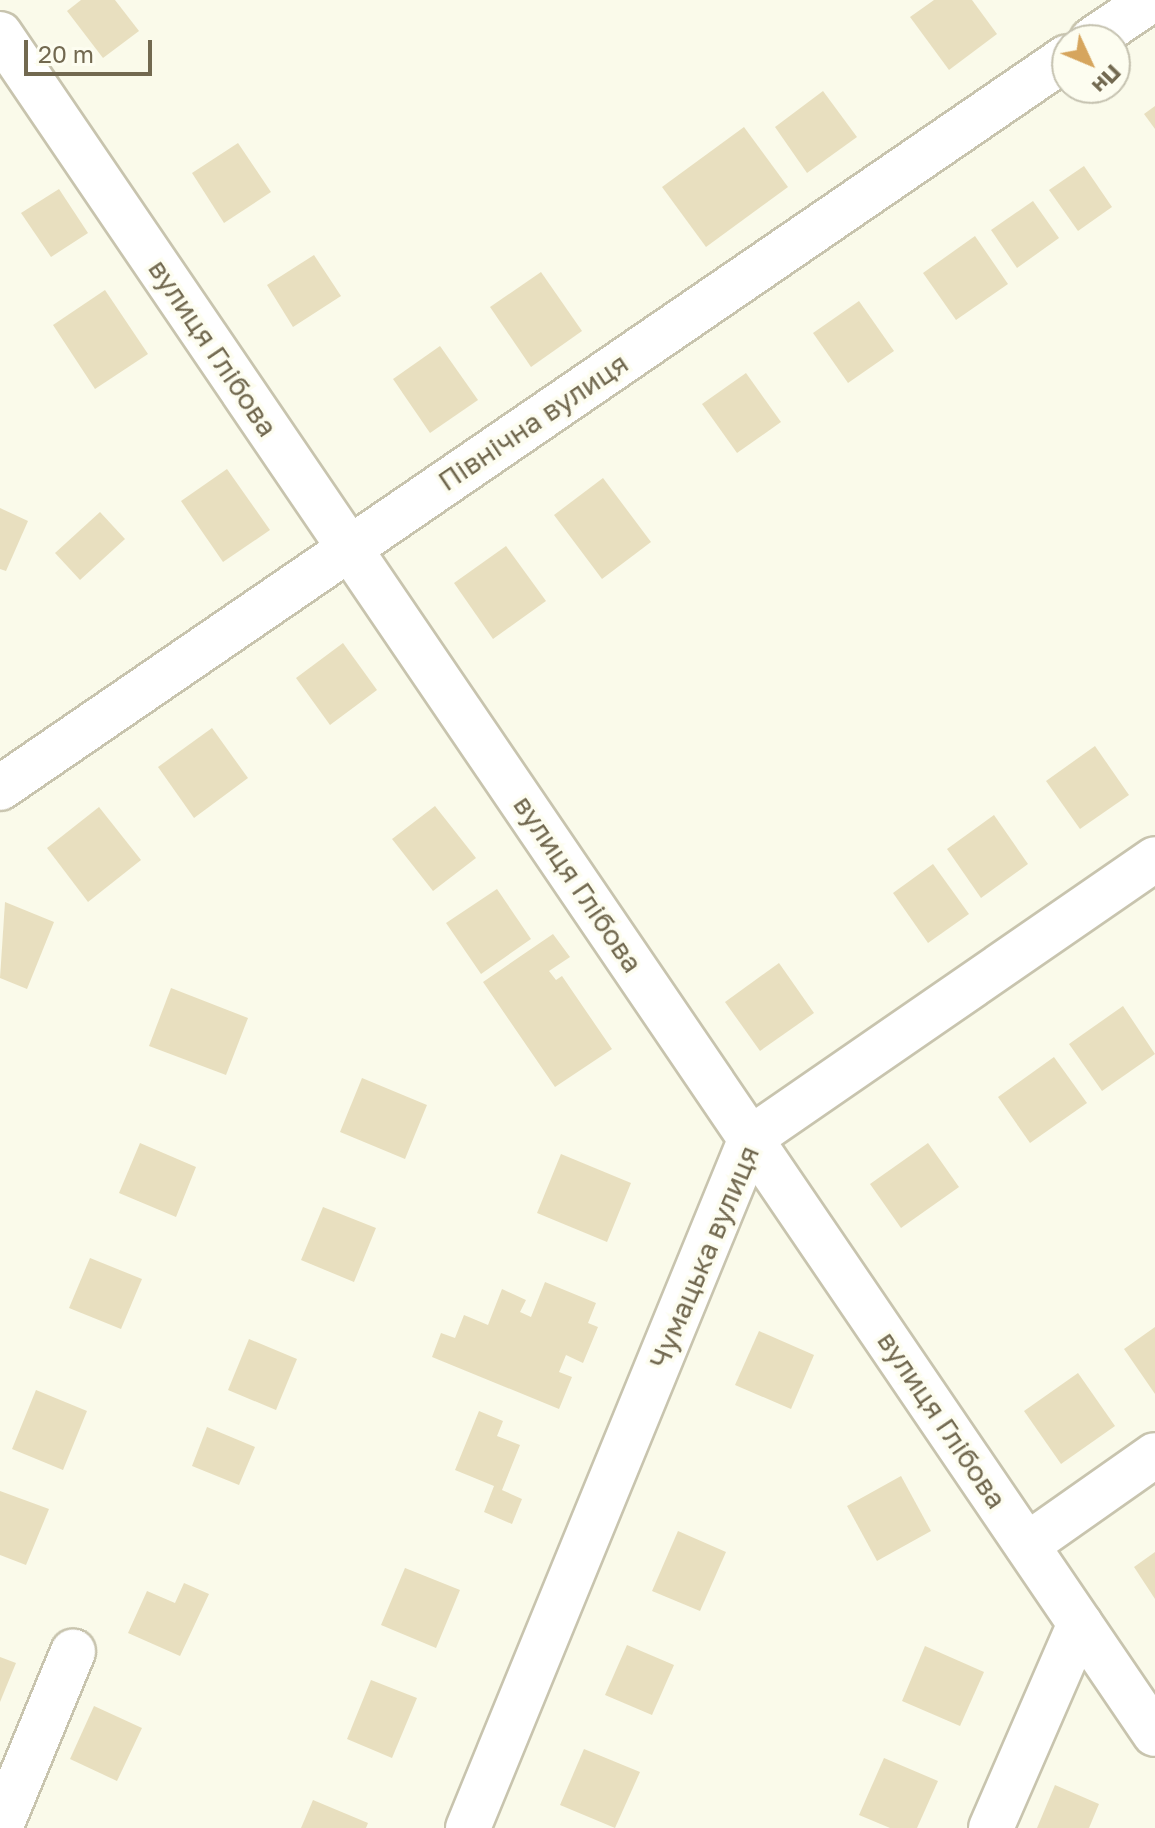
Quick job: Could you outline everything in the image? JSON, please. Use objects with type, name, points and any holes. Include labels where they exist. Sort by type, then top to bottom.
[{"type":"street","points":[[1116,24],[1151,0]]},
{"type":"street","name":"вулиця Глібова","points":[[0,34],[1155,1734]]},
{"type":"street","name":"Північна вулиця","points":[[0,788],[1051,68]]},
{"type":"street","name":"Чумацька вулиця","points":[[468,1828],[751,1138],[1155,859]]},
{"type":"street","points":[[1027,1545],[1155,1455]]},
{"type":"street","points":[[991,1828],[1080,1623]]},
{"type":"street","points":[[0,1828],[73,1652]]},
{"type":"building","points":[[81,0],[115,0],[139,31],[103,58],[67,11]]},
{"type":"building","points":[[934,0],[972,0],[997,34],[949,70],[910,17]]},
{"type":"building","points":[[823,91],[857,137],[807,173],[775,127]]},
{"type":"building","points":[[1155,106],[1155,129],[1144,114]]},
{"type":"building","points":[[744,127],[788,187],[706,247],[662,187]]},
{"type":"building","points":[[238,143],[271,192],[224,223],[192,173]]},
{"type":"building","points":[[1084,166],[1112,207],[1078,231],[1049,190]]},
{"type":"building","points":[[59,189],[88,233],[51,257],[21,213]]},
{"type":"building","points":[[1033,201],[1059,238],[1017,268],[991,230]]},
{"type":"building","points":[[975,236],[1008,284],[956,320],[923,273]]},
{"type":"building","points":[[314,255],[341,296],[293,327],[267,285]]},
{"type":"building","points":[[541,272],[582,331],[531,367],[490,307]]},
{"type":"building","points":[[105,290],[148,354],[95,389],[53,325]]},
{"type":"building","points":[[859,301],[894,351],[848,383],[813,333]]},
{"type":"building","points":[[440,346],[478,400],[430,433],[393,379]]},
{"type":"building","points":[[746,373],[781,422],[737,453],[702,404]]},
{"type":"building","points":[[227,469],[270,530],[223,562],[181,501]]},
{"type":"building","points":[[603,478],[651,542],[602,579],[554,515]]},
{"type":"building","points":[[0,508],[28,521],[6,571],[0,569]]},
{"type":"building","points":[[100,512],[125,539],[80,580],[55,553]]},
{"type":"building","points":[[506,546],[546,601],[493,639],[454,583]]},
{"type":"building","points":[[343,643],[377,690],[330,725],[296,678]]},
{"type":"building","points":[[212,728],[248,778],[194,818],[158,767]]},
{"type":"building","points":[[1095,746],[1129,795],[1080,829],[1046,781]]},
{"type":"building","points":[[435,806],[476,858],[433,891],[392,839]]},
{"type":"building","points":[[99,807],[141,860],[88,902],[47,848]]},
{"type":"building","points":[[994,815],[1028,864],[981,898],[947,849]]},
{"type":"building","points":[[933,864],[969,914],[928,943],[893,893]]},
{"type":"building","points":[[497,889],[531,939],[481,974],[446,923]]},
{"type":"building","points":[[5,902],[54,922],[27,989],[0,978]]},
{"type":"building","points":[[553,934],[570,957],[549,971],[556,980],[562,976],[612,1049],[555,1087],[483,982]]},
{"type":"building","points":[[779,963],[814,1013],[760,1051],[725,1002]]},
{"type":"building","points":[[171,988],[248,1018],[226,1075],[149,1046]]},
{"type":"building","points":[[1123,1006],[1155,1054],[1102,1091],[1069,1044]]},
{"type":"building","points":[[1054,1057],[1087,1103],[1030,1143],[998,1097]]},
{"type":"building","points":[[362,1078],[427,1105],[405,1159],[340,1132]]},
{"type":"building","points":[[140,1143],[196,1167],[176,1217],[119,1193]]},
{"type":"building","points":[[928,1143],[959,1187],[901,1228],[870,1184]]},
{"type":"building","points":[[561,1154],[631,1183],[607,1242],[537,1213]]},
{"type":"building","points":[[323,1207],[376,1228],[354,1282],[301,1260]]},
{"type":"building","points":[[90,1258],[142,1279],[121,1329],[69,1308]]},
{"type":"building","points":[[545,1282],[596,1303],[588,1323],[598,1327],[583,1363],[566,1355],[559,1372],[572,1377],[559,1409],[432,1357],[441,1333],[455,1338],[464,1315],[488,1325],[502,1289],[526,1300],[520,1312],[531,1317]]},
{"type":"building","points":[[1155,1327],[1155,1394],[1124,1349]]},
{"type":"building","points":[[759,1331],[814,1355],[791,1409],[735,1385]]},
{"type":"building","points":[[249,1339],[297,1359],[276,1410],[228,1390]]},
{"type":"building","points":[[1078,1373],[1115,1426],[1061,1464],[1024,1411]]},
{"type":"building","points":[[36,1390],[87,1411],[63,1470],[12,1449]]},
{"type":"building","points":[[479,1411],[503,1421],[497,1436],[520,1445],[502,1490],[522,1499],[512,1524],[484,1512],[494,1486],[455,1470]]},
{"type":"building","points":[[207,1427],[255,1447],[239,1485],[192,1466]]},
{"type":"building","points":[[901,1476],[931,1531],[877,1561],[847,1506]]},
{"type":"building","points":[[0,1491],[49,1509],[26,1565],[0,1555]]},
{"type":"building","points":[[678,1531],[726,1552],[700,1611],[652,1591]]},
{"type":"building","points":[[1155,1552],[1155,1599],[1134,1567]]},
{"type":"building","points":[[405,1568],[460,1590],[436,1648],[381,1625]]},
{"type":"building","points":[[184,1583],[209,1594],[180,1656],[128,1633],[147,1591],[175,1603]]},
{"type":"building","points":[[627,1645],[674,1665],[652,1715],[605,1695]]},
{"type":"building","points":[[925,1646],[984,1672],[960,1726],[902,1701]]},
{"type":"building","points":[[0,1657],[16,1663],[0,1702]]},
{"type":"building","points":[[371,1680],[417,1698],[392,1758],[347,1739]]},
{"type":"building","points":[[94,1706],[142,1728],[117,1781],[70,1759]]},
{"type":"building","points":[[584,1749],[640,1772],[615,1828],[560,1805]]},
{"type":"building","points":[[884,1758],[938,1781],[917,1828],[890,1828],[859,1815]]},
{"type":"building","points":[[1055,1785],[1099,1804],[1089,1828],[1037,1828]]},
{"type":"building","points":[[313,1800],[368,1823],[366,1828],[301,1828]]}]
